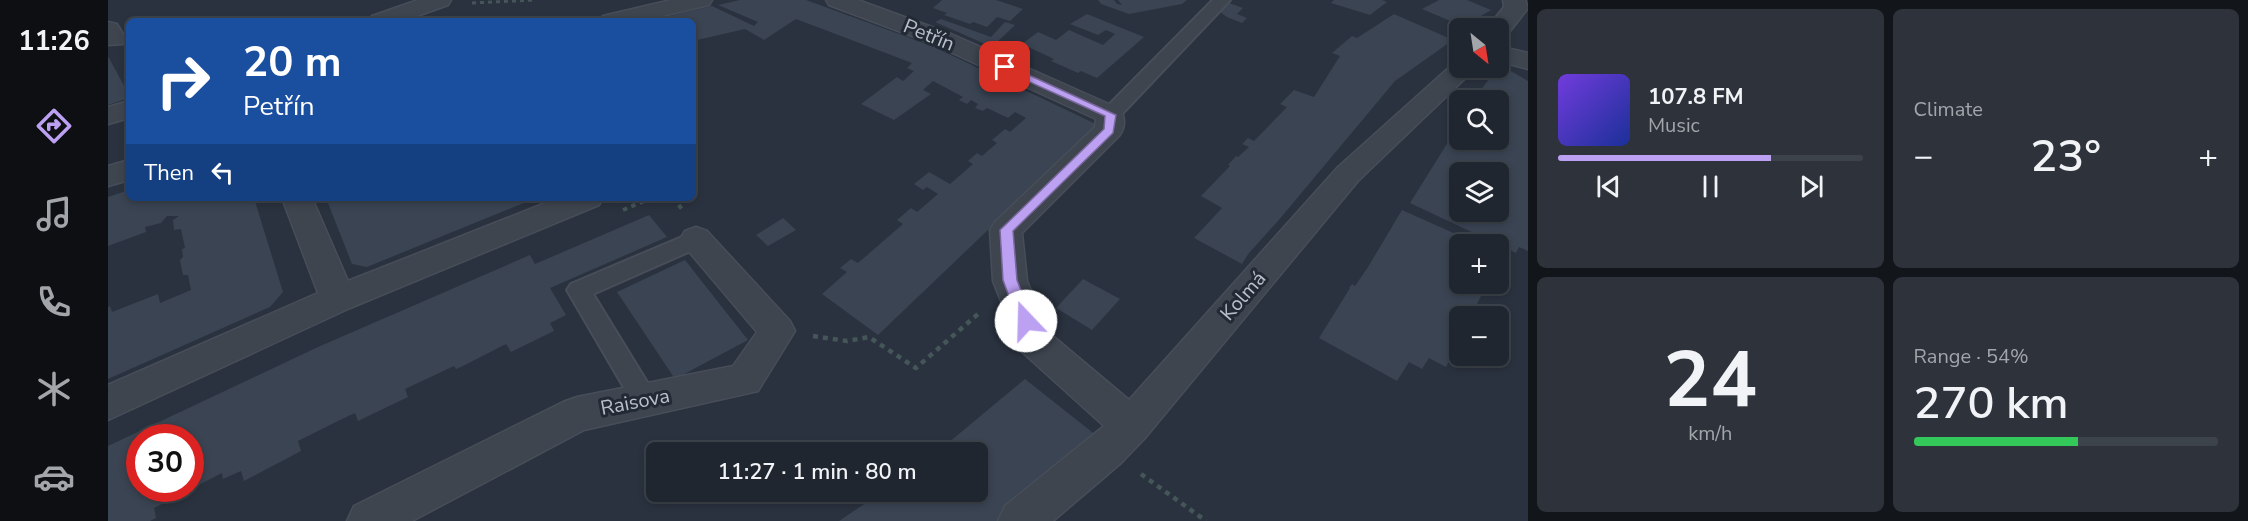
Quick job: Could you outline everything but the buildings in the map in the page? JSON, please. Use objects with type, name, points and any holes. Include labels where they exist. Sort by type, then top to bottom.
[{"type":"street","points":[[389,18],[440,0]]},
{"type":"street","points":[[624,18],[701,0]]},
{"type":"street","name":"Petřín","points":[[837,0],[942,39],[1110,115]]},
{"type":"street","points":[[1508,18],[1516,8],[1514,0]]},
{"type":"street","points":[[1509,56],[1528,61]]},
{"type":"street","name":"Kolmá","points":[[1020,521],[1119,438],[1348,174],[1452,78]]},
{"type":"street","points":[[108,116],[126,110]]},
{"type":"street","points":[[1110,115],[1109,130],[1006,230],[1010,280],[1034,341],[1119,438]]},
{"type":"street","points":[[108,176],[126,171]]},
{"type":"street","points":[[298,201],[338,299]]},
{"type":"street","points":[[108,403],[338,299],[581,201]]},
{"type":"street","name":"Raisova","points":[[369,521],[577,414],[745,380],[777,330],[696,239]]},
{"type":"lane","points":[[1110,115],[1222,0]]},
{"type":"lane","points":[[645,400],[579,290],[696,239]]},
{"type":"path","points":[[464,0],[470,3],[535,0]]},
{"type":"path","points":[[847,341],[869,337],[916,368],[978,314],[976,304]]},
{"type":"path","points":[[1119,438],[1206,521]]},
{"type":"route","points":[[1005,67],[1110,115],[1109,130],[1006,230],[1010,280],[1026,321]]}]
